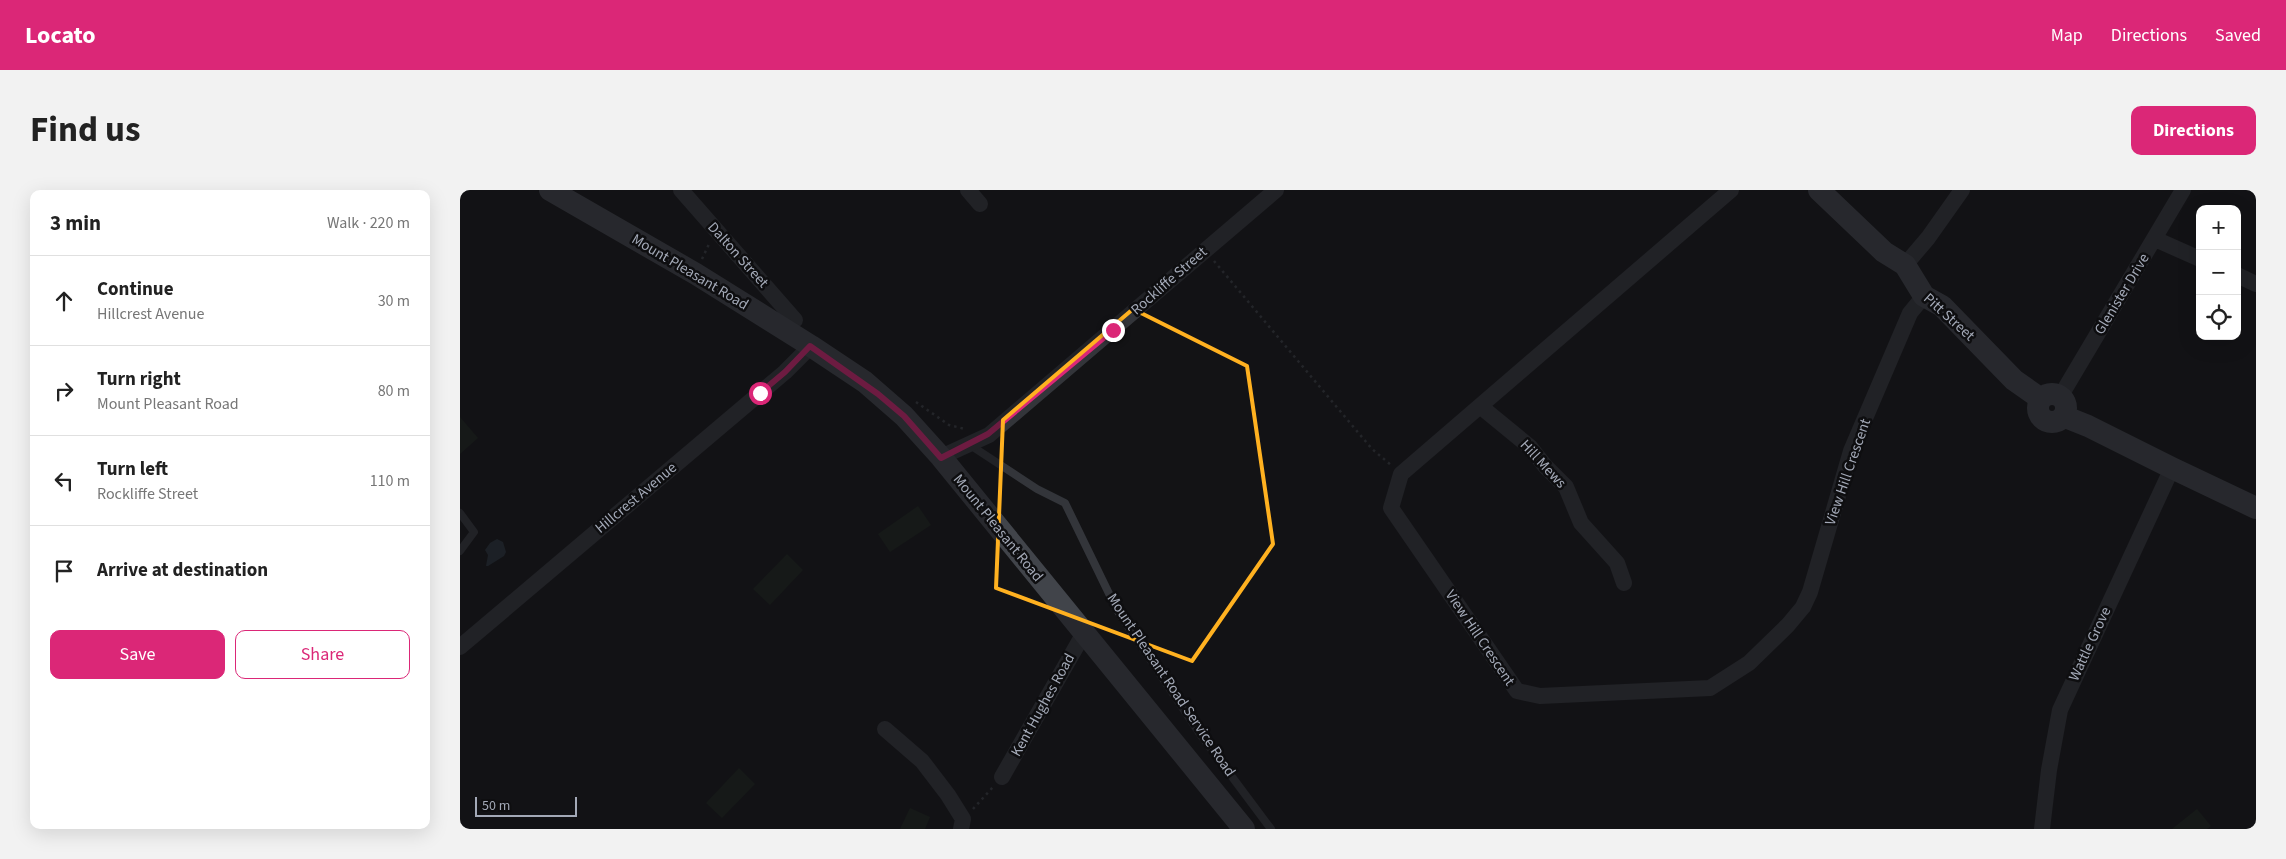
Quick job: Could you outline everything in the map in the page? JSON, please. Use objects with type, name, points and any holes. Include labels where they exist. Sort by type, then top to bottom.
[{"type":"street","name":"Mount Pleasant Road","points":[[550,190],[696,274],[810,346],[872,388],[904,416],[941,458],[1244,829]]},
{"type":"street","name":"Dalton Street","points":[[682,190],[715,230],[796,320]]},
{"type":"street","points":[[968,190],[980,204]]},
{"type":"street","name":"Rockliffe Street","points":[[941,458],[988,434],[1276,190]]},
{"type":"street","points":[[1401,474],[1731,190]]},
{"type":"street","name":"Pitt Street","points":[[1820,190],[1884,252],[1906,265],[1924,296],[1942,306],[2014,380],[2088,426],[2256,508]]},
{"type":"street","points":[[1906,265],[1962,190]]},
{"type":"street","name":"Glenister Drive","points":[[2055,404],[2183,190]]},
{"type":"street","points":[[2155,239],[2196,257]]},
{"type":"street","points":[[2241,277],[2256,284]]},
{"type":"street","name":"View Hill Crescent","points":[[1401,474],[1391,508],[1516,692],[1540,696],[1710,688],[1749,663],[1803,607],[1810,592],[1851,451],[1910,313],[1924,296]]},
{"type":"street","name":"Hillcrest Avenue","points":[[460,647],[785,372],[810,346]]},
{"type":"street","name":"Hill Mews","points":[[1480,406],[1530,447],[1545,466],[1566,487],[1581,523],[1617,563],[1624,583]]},
{"type":"street","name":"Wattle Grove","points":[[2042,829],[2049,770],[2060,710],[2172,468]]},
{"type":"street","name":"Kent Hughes Road","points":[[1002,777],[1084,633]]},
{"type":"street","points":[[885,729],[922,761],[948,794],[962,824]]},
{"type":"lane","name":"Mount Pleasant Road Service Road","points":[[968,444],[1038,489],[1065,503],[1117,610],[1200,734],[1271,829]]},
{"type":"lane","points":[[460,514],[474,532],[460,551]]},
{"type":"path","points":[[696,274],[715,230]]},
{"type":"path","points":[[1204,250],[1372,449],[1401,474]]},
{"type":"path","points":[[962,824],[1002,777]]},
{"type":"highlighted area","points":[[1133,309],[1247,366],[1273,544],[1192,661],[996,588],[1003,420]]},
{"type":"shaded area","points":[[460,417],[478,438],[460,454]]},
{"type":"shaded area","points":[[918,506],[931,525],[890,552],[878,534]]},
{"type":"shaded area","points":[[497,539],[503,542],[506,552],[504,556],[486,566],[488,555],[485,550],[490,543]]},
{"type":"shaded area","points":[[787,554],[803,570],[770,605],[753,589]]},
{"type":"shaded area","points":[[739,768],[755,784],[722,818],[706,803]]},
{"type":"shaded area","points":[[910,808],[930,817],[925,829],[900,829]]},
{"type":"shaded area","points":[[2197,809],[2211,826],[2207,829],[2172,829]]},
{"type":"route","points":[[760,393],[785,372],[810,346],[865,382],[904,416],[941,458],[988,434],[1113,330]]}]
